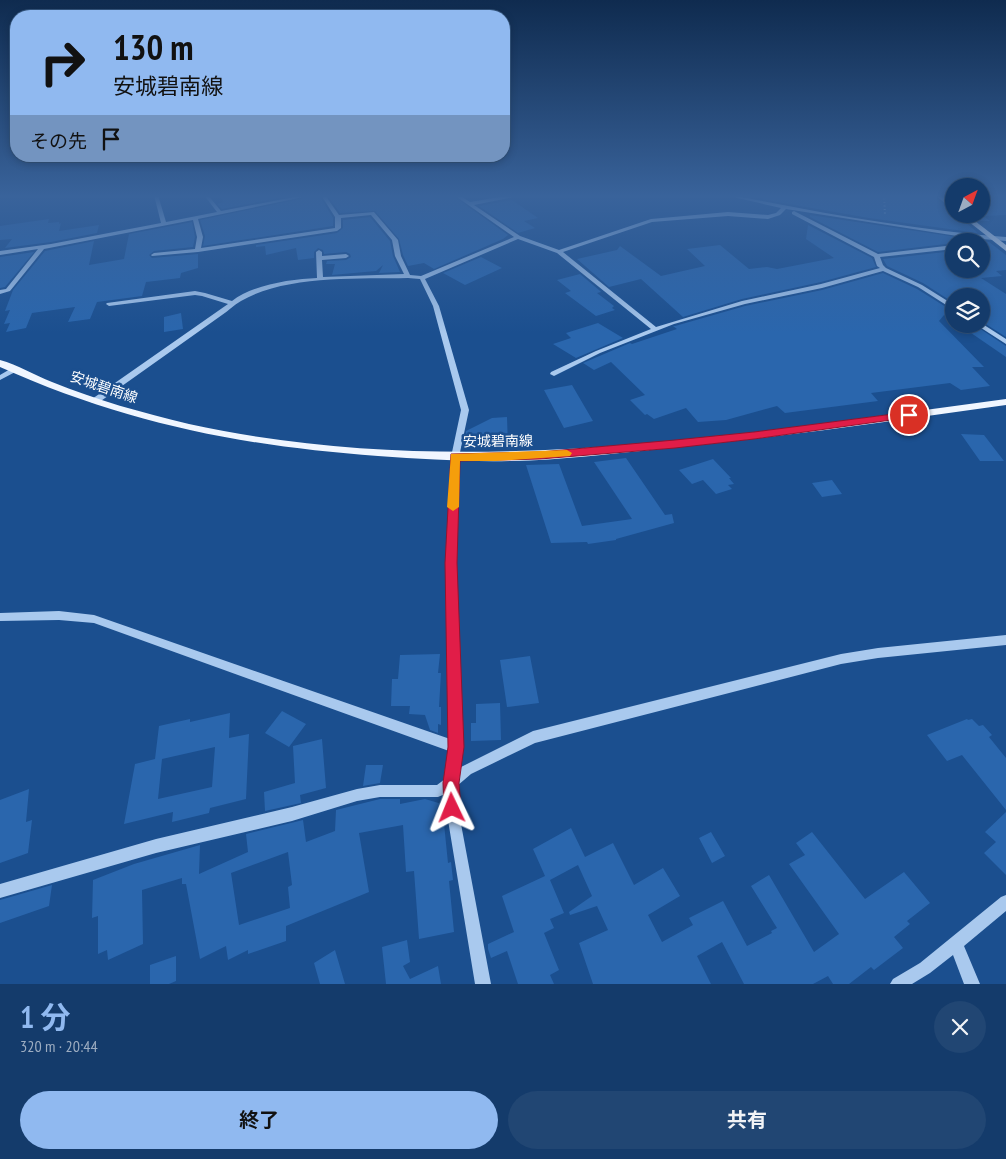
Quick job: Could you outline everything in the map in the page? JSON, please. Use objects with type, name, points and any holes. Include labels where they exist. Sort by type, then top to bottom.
[{"type":"main road","points":[[996,241],[1006,249]]},
{"type":"main road","name":"安城碧南線","points":[[0,362],[15,370],[95,402],[146,418],[234,438],[338,450],[455,457],[540,456],[675,444],[754,436],[1006,402]]},
{"type":"street","points":[[0,253],[78,241]]},
{"type":"street","points":[[198,250],[199,241]]},
{"type":"street","points":[[154,255],[259,241]]},
{"type":"street","points":[[395,241],[398,256],[408,276]]},
{"type":"street","points":[[95,402],[220,314],[230,303],[281,283],[408,276],[422,278],[483,254],[508,241]]},
{"type":"street","points":[[531,241],[559,252],[655,329]]},
{"type":"street","points":[[559,252],[592,241]]},
{"type":"street","points":[[849,241],[877,256],[945,248]]},
{"type":"street","points":[[0,292],[8,290],[42,248]]},
{"type":"street","points":[[320,280],[319,255],[346,256]]},
{"type":"street","points":[[877,256],[880,266],[884,269],[920,286],[945,302]]},
{"type":"street","points":[[554,374],[598,352],[655,329],[744,302],[822,286],[884,269]]},
{"type":"street","points":[[422,278],[436,306],[465,410],[455,457],[451,563],[456,747],[451,783],[452,808],[483,984]]},
{"type":"street","points":[[108,304],[195,293],[204,294],[230,303]]},
{"type":"street","points":[[990,332],[1006,342]]},
{"type":"street","points":[[0,378],[15,370]]},
{"type":"street","points":[[0,617],[52,615],[94,619],[456,747]]},
{"type":"street","points":[[0,891],[156,846],[292,814],[357,795],[380,791],[438,791],[475,766],[533,736],[557,730],[842,659],[878,653],[1006,640]]},
{"type":"street","points":[[898,984],[925,968],[1005,904]]},
{"type":"street","points":[[955,943],[972,984]]},
{"type":"building","points":[[11,241],[57,241],[51,242],[5,248]]},
{"type":"building","points":[[94,241],[89,265],[124,259],[128,241],[194,241],[193,247],[154,251],[149,255],[152,258],[198,254],[198,268],[181,273],[180,278],[146,282],[142,296],[97,302],[90,319],[68,322],[75,307],[32,313],[26,328],[6,332],[10,323],[4,324],[10,310],[5,311],[13,290],[45,251]]},
{"type":"building","points":[[204,241],[236,241],[203,246]]},
{"type":"building","points":[[284,241],[390,241],[393,256],[400,272],[379,273],[383,265],[376,271],[332,275],[335,264],[326,264],[327,261],[346,260],[351,257],[350,254],[346,252],[324,254],[323,250],[318,248],[314,252],[314,258],[298,260],[296,248],[266,255],[265,246],[256,247],[256,245]]},
{"type":"building","points":[[399,241],[499,241],[434,269],[424,263],[408,266]]},
{"type":"building","points":[[809,241],[839,241],[872,258],[876,267],[821,282],[742,299],[683,317],[641,279],[609,287],[577,259],[617,250],[620,246],[661,276],[705,266],[687,249],[720,245],[749,269],[767,267],[777,269],[834,258]]},
{"type":"building","points":[[856,241],[945,241],[945,244],[878,252]]},
{"type":"building","points":[[990,243],[1006,255],[1006,270],[996,271],[1002,276],[990,277]]},
{"type":"building","points":[[34,252],[5,287],[0,288],[0,257]]},
{"type":"building","points":[[945,252],[945,278],[981,278],[1006,294],[1006,337],[990,327],[990,288],[945,288],[945,297],[923,283],[887,266],[883,259]]},
{"type":"building","points":[[481,257],[502,268],[465,285],[443,273]]},
{"type":"building","points":[[883,273],[917,289],[945,306],[945,316],[939,321],[945,327],[945,333],[951,333],[984,367],[972,367],[990,386],[961,390],[950,383],[871,393],[878,401],[785,413],[777,406],[726,420],[698,422],[686,408],[654,419],[647,414],[645,415],[630,400],[645,395],[611,362],[594,370],[583,363],[630,343],[632,344],[677,329],[673,326],[745,306],[822,290]]},
{"type":"building","points":[[580,274],[601,292],[597,293],[614,306],[612,308],[615,310],[596,316],[565,293],[571,291],[557,280]]},
{"type":"building","points":[[181,313],[183,329],[164,332],[164,317]]},
{"type":"building","points":[[598,323],[623,338],[576,358],[553,344],[571,338],[566,333]]},
{"type":"building","points":[[971,333],[986,333],[1006,346],[1006,357]]},
{"type":"building","points":[[572,385],[593,421],[564,428],[544,390]]},
{"type":"building","points":[[507,417],[508,447],[465,447],[466,431],[492,418]]},
{"type":"building","points":[[961,434],[984,435],[1004,461],[980,461]]},
{"type":"building","points":[[626,458],[665,515],[672,514],[674,523],[616,540],[588,544],[587,542],[551,543],[526,465],[559,464],[582,526],[632,519],[594,462]]},
{"type":"building","points":[[713,459],[731,478],[729,478],[734,484],[728,485],[732,489],[716,494],[703,480],[692,484],[679,470]]},
{"type":"building","points":[[832,480],[842,494],[822,497],[812,483]]},
{"type":"building","points":[[440,654],[438,673],[441,673],[439,707],[441,707],[441,725],[438,724],[438,733],[430,730],[425,715],[409,714],[410,706],[391,706],[392,679],[398,679],[400,655]]},
{"type":"building","points":[[530,656],[539,703],[507,707],[500,660]]},
{"type":"building","points":[[500,703],[501,740],[471,741],[471,723],[476,723],[476,704]]},
{"type":"building","points":[[282,711],[306,724],[289,747],[265,733]]},
{"type":"building","points":[[230,713],[229,738],[249,734],[246,799],[210,808],[209,813],[172,822],[173,812],[124,824],[135,764],[155,759],[159,726],[190,719],[190,722]],"holes":[[[215,747],[212,787],[158,799],[162,759]]]},
{"type":"building","points":[[967,719],[972,719],[979,726],[983,725],[992,735],[989,737],[1006,758],[1006,810],[962,755],[947,761],[927,735]]},
{"type":"building","points":[[322,739],[326,788],[300,795],[301,803],[265,811],[264,792],[295,783],[293,746]]},
{"type":"building","points":[[366,765],[383,765],[380,783],[363,786]]},
{"type":"building","points":[[29,789],[26,822],[32,820],[28,853],[0,863],[0,800]]},
{"type":"building","points":[[380,799],[400,799],[400,804],[425,799],[442,804],[448,863],[451,862],[453,880],[449,881],[454,932],[419,939],[414,871],[406,872],[403,825],[359,833],[369,892],[286,926],[286,941],[248,954],[248,950],[228,960],[226,946],[200,959],[186,884],[182,884],[182,878],[142,890],[143,944],[108,960],[107,950],[98,954],[98,916],[92,918],[93,880],[134,864],[200,845],[199,874],[248,852],[246,834],[303,820],[306,842],[335,831],[336,810]],"holes":[[[288,852],[292,885],[288,887],[290,908],[239,925],[231,873]]]},
{"type":"building","points":[[1006,812],[1006,875],[984,853],[996,842],[985,832]]},
{"type":"building","points":[[571,828],[585,857],[613,843],[634,885],[663,868],[680,896],[648,915],[662,942],[693,925],[689,918],[723,901],[747,946],[772,933],[771,931],[777,928],[751,886],[769,875],[814,952],[839,934],[789,864],[805,855],[796,843],[812,832],[865,899],[904,872],[930,903],[907,921],[910,924],[894,937],[903,948],[874,970],[871,967],[849,984],[833,984],[828,976],[813,984],[744,984],[722,942],[697,956],[711,984],[593,984],[579,943],[608,930],[597,906],[570,915],[569,912],[592,896],[578,865],[550,880],[564,913],[550,919],[554,928],[544,933],[559,970],[550,975],[554,984],[518,984],[507,951],[491,958],[488,949],[488,944],[514,932],[502,896],[545,876],[533,849]]},
{"type":"building","points":[[711,832],[725,856],[712,863],[699,838]]},
{"type":"building","points":[[52,885],[49,906],[0,923],[0,900]]},
{"type":"building","points":[[407,940],[410,962],[403,966],[410,979],[438,966],[441,984],[386,984],[382,947]]},
{"type":"building","points":[[335,950],[345,984],[320,984],[314,963]]},
{"type":"building","points":[[176,956],[176,981],[169,984],[150,984],[150,965]]},
{"type":"slow traffic","points":[[453,507],[455,457],[496,458],[567,453]]},
{"type":"route","points":[[452,808],[451,783],[456,747],[451,563],[455,457],[540,456],[675,444],[754,436],[909,415]]}]
